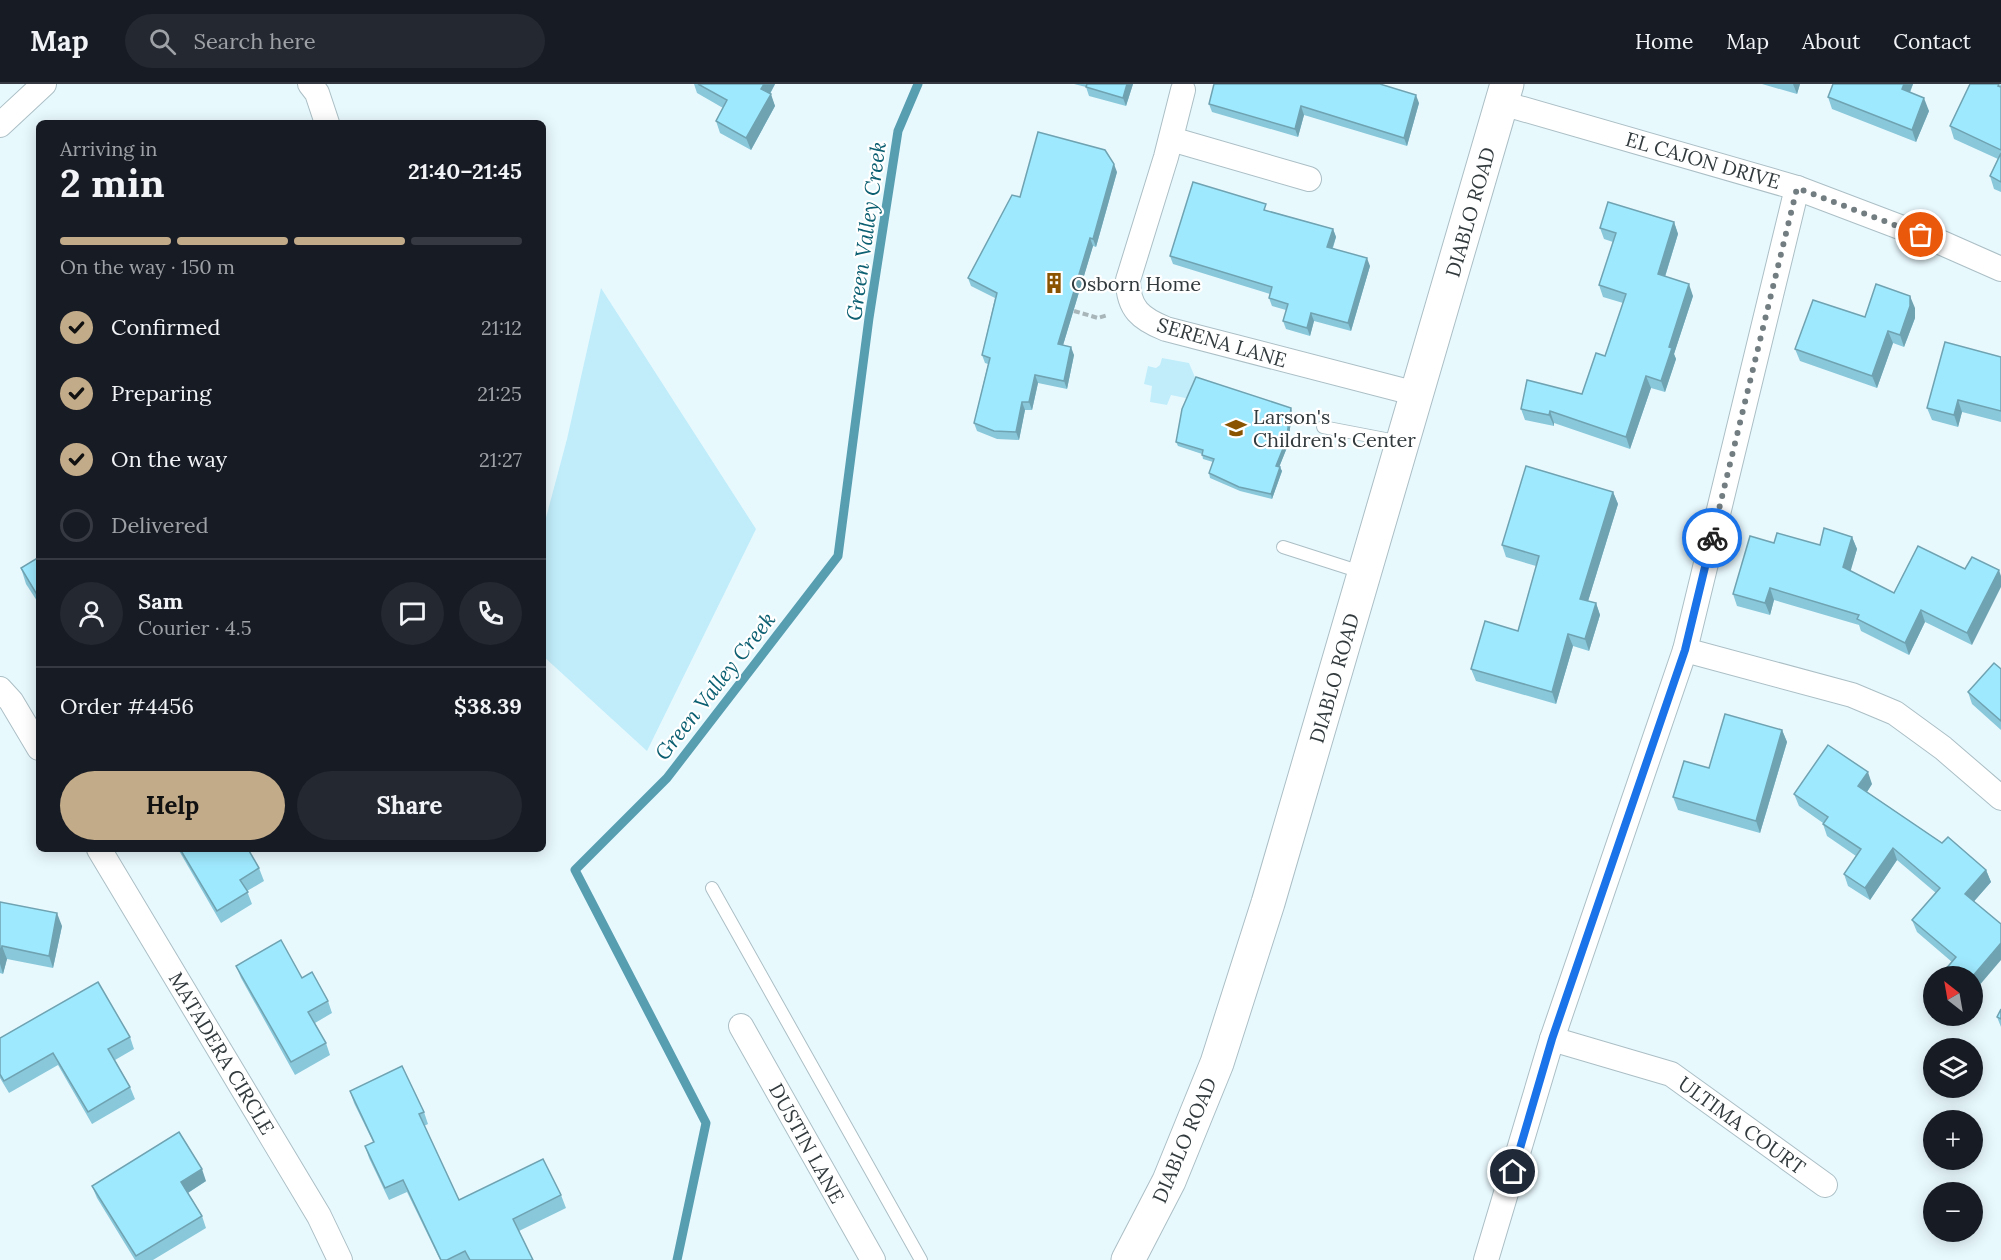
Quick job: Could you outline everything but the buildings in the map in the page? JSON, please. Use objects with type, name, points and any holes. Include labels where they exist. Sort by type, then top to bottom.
[{"type":"street","points":[[0,126],[44,84]]},
{"type":"street","points":[[310,84],[316,93],[326,120]]},
{"type":"street","name":"SERENA LANE","points":[[1183,90],[1171,139],[1128,280],[1130,300],[1135,310],[1149,322],[1166,328],[1417,394]]},
{"type":"street","name":"EL CAJON DRIVE","points":[[1505,94],[1797,188],[2001,268]]},
{"type":"street","name":"DIABLO ROAD","points":[[1128,1260],[1169,1182],[1217,1063],[1268,903],[1505,94]]},
{"type":"street","points":[[1171,139],[1309,179]]},
{"type":"street","points":[[1486,1260],[1552,1039],[1685,650],[1797,188]]},
{"type":"street","points":[[1685,650],[1852,695],[1895,713],[1943,748],[2001,798]]},
{"type":"street","points":[[0,689],[11,701],[36,743]]},
{"type":"street","name":"MATADERA CIRCLE","points":[[101,852],[319,1216],[340,1260]]},
{"type":"street","name":"DUSTIN LANE","points":[[741,1026],[873,1260]]},
{"type":"street","name":"ULTIMA COURT","points":[[1552,1039],[1671,1074],[1825,1185]]},
{"type":"lane","points":[[1323,427],[1402,443]]},
{"type":"lane","points":[[1282,547],[1364,573]]},
{"type":"lane","points":[[712,888],[921,1260]]},
{"type":"path","points":[[1074,311],[1098,318],[1135,310]]},
{"type":"shaded area","points":[[601,288],[756,529],[647,751],[546,659],[546,518],[567,439]]},
{"type":"shaded area","points":[[1162,358],[1189,363],[1197,382],[1190,399],[1171,395],[1167,405],[1150,402],[1152,386],[1144,384],[1148,366],[1156,368],[1160,365]]},
{"type":"waterway","name":"Green Valley Creek","points":[[677,1260],[706,1123],[575,870],[667,778],[838,556],[869,318],[898,131],[918,84]]},
{"type":"way so far","points":[[1712,538],[1797,188],[1921,235]]},
{"type":"place","name":"Osborn Home","points":[[1054,283]]},
{"type":"place","name":"Larson's Children's Center","points":[[1236,428]]},
{"type":"route","points":[[1513,1172],[1552,1039],[1685,650],[1712,538]]}]
